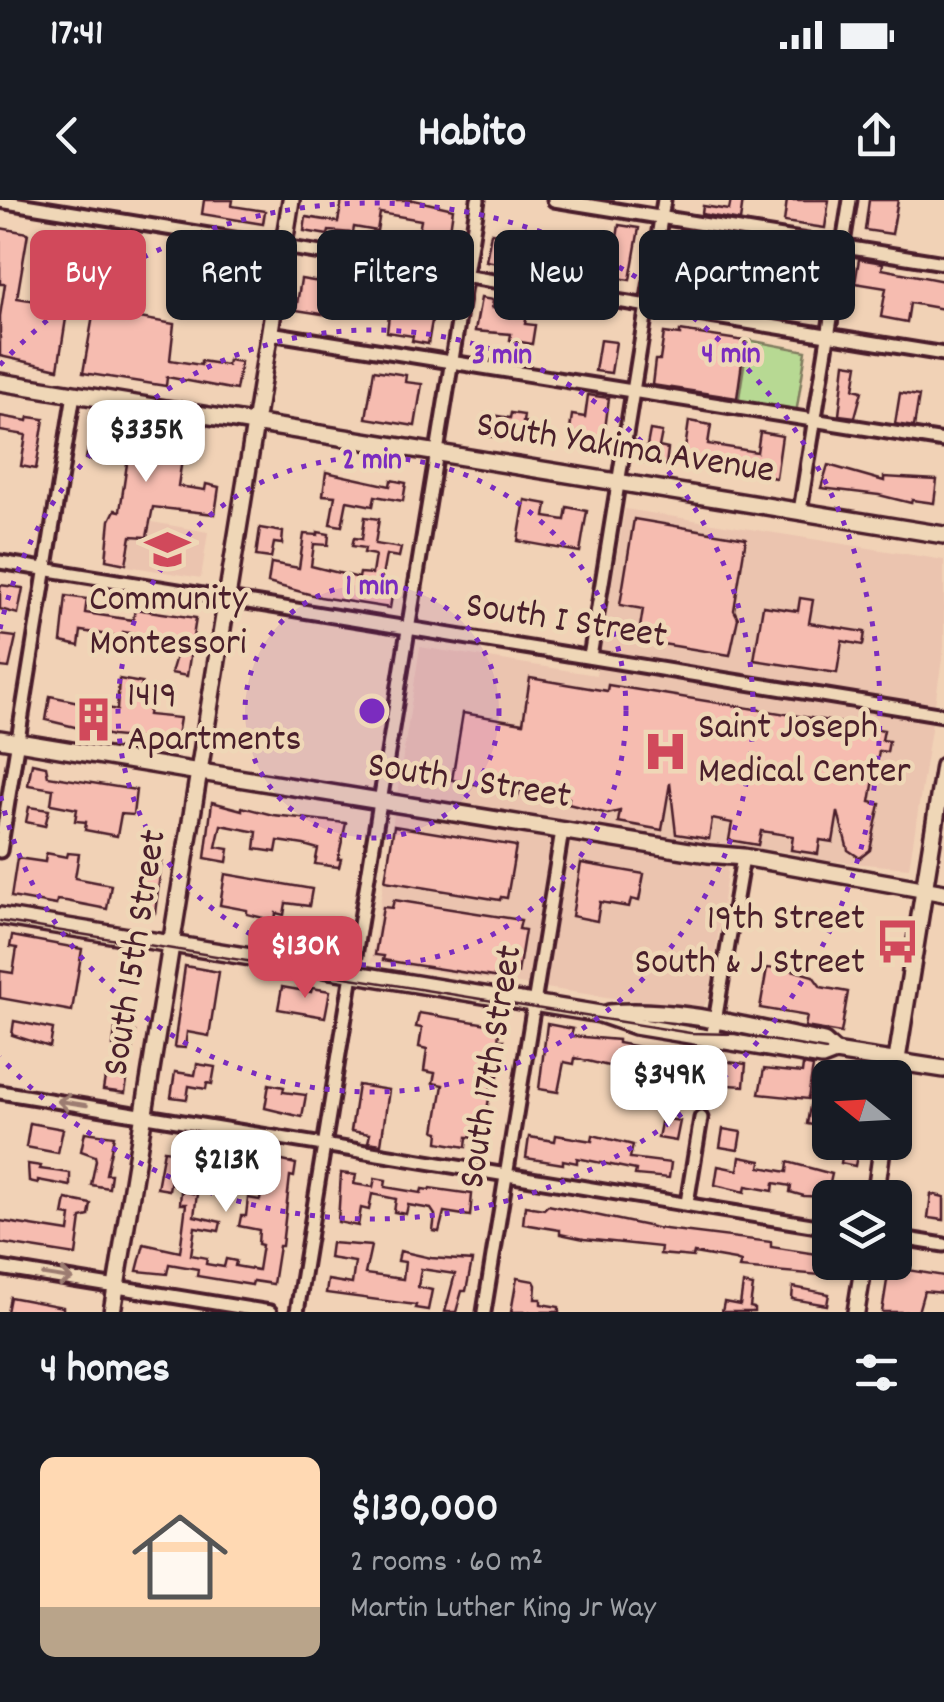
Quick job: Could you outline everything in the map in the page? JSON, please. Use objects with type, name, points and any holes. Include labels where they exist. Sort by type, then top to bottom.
[{"type":"main road","name":"South 15th Street","points":[[286,230],[291,200]]},
{"type":"main road","name":"South 15th Street","points":[[112,1312],[272,320]]},
{"type":"main road","name":"South Yakima Avenue","points":[[0,382],[944,535]]},
{"type":"main road","name":"South J Street","points":[[0,740],[720,856]]},
{"type":"main road","points":[[896,1060],[944,766]]},
{"type":"main road","points":[[720,856],[742,863],[760,863]]},
{"type":"main road","points":[[720,856],[944,893]]},
{"type":"main road","points":[[0,916],[534,1002],[600,1014],[636,1026],[822,1057],[835,1052]]},
{"type":"main road","points":[[600,1014],[641,1010],[715,1022],[824,1042],[835,1052],[863,1060]]},
{"type":"main road","points":[[912,1069],[944,1069]]},
{"type":"main road","points":[[856,1312],[861,1280]]},
{"type":"street","points":[[0,200],[184,230]]},
{"type":"street","points":[[473,230],[478,200]]},
{"type":"street","points":[[554,200],[736,230]]},
{"type":"street","points":[[659,230],[664,200]]},
{"type":"street","points":[[846,230],[850,200]]},
{"type":"street","points":[[103,217],[106,202]]},
{"type":"street","points":[[855,249],[944,263]]},
{"type":"street","points":[[474,277],[639,304]]},
{"type":"street","points":[[297,1312],[459,320]]},
{"type":"street","points":[[590,658],[645,320]]},
{"type":"street","points":[[738,320],[944,354]]},
{"type":"street","points":[[800,512],[831,320]]},
{"type":"street","points":[[270,333],[944,440]]},
{"type":"street","points":[[0,852],[74,394]]},
{"type":"street","name":"South I Street","points":[[0,562],[944,714]]},
{"type":"street","name":"South 17th Street","points":[[484,1312],[562,831]]},
{"type":"street","points":[[712,1039],[742,863]]},
{"type":"street","points":[[0,1092],[812,1225]]},
{"type":"street","points":[[687,1203],[701,1118]]},
{"type":"street","points":[[912,1240],[944,1245]]},
{"type":"street","points":[[0,1268],[270,1312]]},
{"type":"shaded area","name":"Saint Joseph Medical Center","points":[[625,509],[944,560],[944,647],[909,868],[731,846],[709,997],[701,1011],[371,962],[420,647],[596,675]]},
{"type":"shaded area","name":"Community Montessori","points":[[135,519],[208,532],[201,578],[127,566]]},
{"type":"green space","points":[[748,340],[806,351],[796,414],[738,404]]},
{"type":"building","points":[[204,200],[233,200],[232,206],[265,211],[263,224],[202,214]]},
{"type":"building","points":[[342,200],[414,200],[453,209],[450,230],[419,230],[421,220],[380,213],[377,230],[354,227],[317,230],[317,233],[304,231],[306,217],[338,222]]},
{"type":"building","points":[[731,200],[743,200],[740,221],[702,214],[703,206],[729,210]]},
{"type":"building","points":[[787,200],[829,200],[825,228],[784,222]]},
{"type":"building","points":[[869,200],[898,200],[892,234],[865,230]]},
{"type":"building","points":[[619,225],[639,228],[630,280],[619,278]]},
{"type":"building","points":[[0,228],[28,233],[17,298],[30,300],[30,320],[66,320],[58,369],[0,356],[5,284],[0,284]]},
{"type":"building","points":[[491,233],[494,233],[494,262],[486,261]]},
{"type":"building","points":[[859,259],[883,263],[882,269],[944,281],[944,309],[910,303],[907,322],[881,317],[886,288],[855,283]]},
{"type":"building","points":[[301,279],[317,282],[317,313],[297,310]]},
{"type":"building","points":[[481,298],[493,300],[494,320],[526,320],[525,324],[535,325],[532,344],[510,340],[511,334],[475,331]]},
{"type":"building","points":[[146,319],[174,324],[170,360],[201,365],[201,361],[227,365],[228,360],[241,362],[236,390],[167,377],[166,386],[83,373],[92,320]]},
{"type":"building","points":[[388,320],[432,320],[428,344],[412,341],[413,336],[387,332]]},
{"type":"building","points":[[680,331],[745,341],[737,398],[652,385],[664,333],[680,335]]},
{"type":"building","points":[[600,340],[616,342],[611,373],[595,371]]},
{"type":"building","points":[[845,363],[858,365],[854,389],[862,391],[855,417],[839,415]]},
{"type":"building","points":[[374,370],[406,375],[405,382],[422,384],[415,426],[366,418]]},
{"type":"building","points":[[900,393],[919,396],[914,427],[895,424]]},
{"type":"building","points":[[588,395],[609,398],[602,453],[590,450],[592,440],[569,437],[572,415],[585,417]]},
{"type":"building","points":[[511,413],[524,415],[523,422],[529,423],[527,441],[512,442],[514,427],[496,425],[494,437],[482,435],[485,414],[510,418]]},
{"type":"building","points":[[0,416],[28,421],[29,417],[44,419],[36,469],[21,466],[26,435],[0,431]]},
{"type":"building","points":[[689,421],[711,425],[708,444],[757,452],[760,432],[782,436],[776,478],[683,463]]},
{"type":"building","points":[[108,429],[168,438],[168,443],[184,446],[178,486],[205,490],[206,484],[219,487],[215,514],[153,507],[147,537],[131,536],[126,564],[106,560],[110,520],[115,510],[120,511],[128,457],[101,452],[99,461],[86,459],[91,431],[107,433]]},
{"type":"building","points":[[650,430],[662,432],[659,447],[668,449],[666,465],[644,462]]},
{"type":"building","points":[[828,465],[884,481],[884,477],[937,480],[934,503],[911,503],[821,488]]},
{"type":"building","points":[[326,472],[390,486],[391,480],[406,483],[403,501],[375,496],[373,506],[347,501],[342,526],[330,524],[335,496],[323,495]]},
{"type":"building","points":[[525,500],[547,504],[545,517],[565,520],[567,507],[587,511],[580,552],[518,541]]},
{"type":"building","points":[[365,517],[379,519],[375,544],[401,548],[399,557],[386,555],[380,588],[393,590],[390,608],[320,597],[268,583],[271,563],[299,568],[304,534],[318,532],[329,534],[328,545],[314,544],[311,566],[359,578],[360,573],[372,574],[375,555],[352,546],[354,538],[362,539]]},
{"type":"building","points":[[634,519],[746,538],[730,655],[638,640],[643,609],[620,605]]},
{"type":"building","points":[[260,528],[283,532],[282,544],[274,543],[271,558],[256,556]]},
{"type":"building","points":[[0,585],[23,588],[18,614],[0,609]]},
{"type":"building","points":[[66,596],[87,599],[85,613],[133,620],[135,609],[196,618],[187,676],[171,673],[180,643],[123,632],[122,637],[81,631],[79,646],[61,642]]},
{"type":"building","points":[[800,598],[813,600],[809,623],[865,632],[863,645],[842,641],[837,673],[754,660],[763,606],[798,611]]},
{"type":"building","points":[[0,635],[16,637],[9,668],[0,667]]},
{"type":"building","points":[[530,678],[607,691],[608,685],[884,730],[882,740],[889,741],[887,752],[879,751],[870,802],[880,804],[870,850],[860,858],[848,850],[838,812],[833,842],[820,840],[818,854],[791,850],[793,836],[761,831],[758,845],[729,840],[732,823],[712,819],[709,839],[676,834],[670,783],[662,830],[618,822],[620,811],[608,814],[568,804],[569,798],[520,790],[517,798],[501,795],[503,789],[452,780],[463,713],[523,723]]},
{"type":"building","name":"1419 Apartments","points":[[119,679],[142,683],[140,694],[151,695],[148,715],[180,718],[176,742],[112,736],[46,720],[50,696],[117,710]]},
{"type":"building","points":[[32,763],[46,766],[48,776],[136,790],[133,815],[121,814],[117,836],[85,830],[86,822],[75,821],[77,809],[51,804],[53,789],[28,785]]},
{"type":"building","points":[[212,802],[273,815],[346,823],[339,867],[315,864],[318,849],[304,845],[278,841],[276,852],[255,849],[257,832],[221,825],[216,847],[229,849],[227,862],[205,858]]},
{"type":"building","points":[[29,807],[49,810],[45,826],[26,822]]},
{"type":"building","points":[[394,826],[516,846],[507,898],[385,881]]},
{"type":"building","points":[[46,853],[67,857],[68,853],[79,854],[75,878],[111,885],[107,909],[11,897],[17,858],[45,862]]},
{"type":"building","points":[[144,857],[162,860],[155,913],[150,918],[133,915]]},
{"type":"building","points":[[581,863],[644,874],[639,901],[631,899],[629,907],[600,902],[597,921],[572,916]]},
{"type":"building","points":[[225,874],[312,889],[309,906],[286,903],[284,915],[276,913],[275,921],[220,905]]},
{"type":"building","points":[[394,900],[521,920],[519,929],[525,930],[518,973],[508,971],[506,979],[383,960],[384,956],[375,955],[383,907],[392,908]]},
{"type":"building","points":[[12,936],[82,949],[72,1011],[0,998],[0,971],[13,973],[17,948],[10,947]]},
{"type":"building","points":[[185,966],[219,972],[209,1036],[187,1032],[185,1048],[174,1047]]},
{"type":"building","points":[[778,966],[813,976],[821,987],[848,992],[841,1033],[805,1027],[807,1016],[760,1008],[767,968]]},
{"type":"building","points":[[282,987],[330,991],[325,1017],[278,1009]]},
{"type":"building","points":[[419,1013],[500,1026],[498,1040],[503,1040],[498,1076],[493,1075],[482,1139],[467,1137],[466,1147],[438,1142],[439,1132],[435,1131],[443,1085],[433,1083],[435,1073],[424,1071],[427,1049],[419,1047]]},
{"type":"building","points":[[14,1021],[53,1029],[50,1047],[12,1035]]},
{"type":"building","points":[[547,1024],[573,1029],[571,1036],[618,1040],[671,1053],[672,1049],[687,1052],[686,1057],[746,1064],[744,1086],[678,1082],[675,1096],[660,1094],[663,1079],[575,1058],[574,1064],[564,1062],[558,1092],[539,1089]]},
{"type":"building","points":[[115,1029],[135,1032],[132,1049],[113,1046]]},
{"type":"building","points":[[197,1064],[215,1067],[212,1084],[207,1083],[206,1089],[189,1086],[187,1099],[171,1097],[175,1072],[195,1075]]},
{"type":"building","points":[[803,1065],[812,1067],[808,1099],[759,1094],[764,1069],[802,1073]]},
{"type":"building","points":[[106,1071],[128,1074],[125,1093],[103,1090]]},
{"type":"building","points":[[269,1084],[284,1087],[283,1092],[306,1095],[302,1117],[265,1108]]},
{"type":"building","points":[[358,1085],[389,1090],[381,1144],[368,1142],[370,1134],[351,1131]]},
{"type":"building","points":[[812,1094],[812,1125],[807,1124]]},
{"type":"building","points":[[662,1118],[680,1121],[676,1141],[658,1138]]},
{"type":"building","points":[[30,1123],[63,1129],[58,1153],[26,1147]]},
{"type":"building","points":[[723,1129],[741,1132],[738,1150],[720,1147]]},
{"type":"building","points":[[85,1132],[114,1136],[106,1174],[111,1174],[109,1188],[91,1185],[96,1160],[81,1151]]},
{"type":"building","points":[[556,1135],[592,1141],[593,1135],[633,1145],[630,1158],[671,1163],[669,1178],[635,1175],[636,1170],[577,1158],[577,1163],[563,1160],[563,1164],[526,1158],[529,1137],[555,1141]]},
{"type":"building","points":[[164,1150],[211,1156],[233,1164],[253,1165],[255,1155],[296,1164],[294,1177],[290,1176],[273,1284],[253,1281],[252,1285],[197,1276],[198,1269],[169,1264],[167,1274],[137,1271],[144,1244],[180,1252],[186,1204],[180,1204],[181,1191],[197,1194],[194,1216],[221,1222],[219,1231],[195,1227],[191,1255],[207,1258],[206,1264],[224,1267],[226,1259],[236,1261],[235,1266],[258,1270],[262,1245],[258,1244],[259,1230],[239,1226],[241,1216],[246,1216],[248,1198],[260,1200],[263,1184],[239,1177],[238,1186],[172,1173],[169,1190],[157,1188]]},
{"type":"building","points":[[740,1157],[761,1161],[760,1167],[787,1172],[788,1162],[832,1174],[831,1180],[812,1180],[812,1196],[790,1192],[791,1186],[774,1183],[773,1191],[746,1186],[745,1192],[715,1185],[718,1166],[738,1170]]},
{"type":"building","points":[[842,1160],[856,1160],[855,1166]]},
{"type":"building","points":[[28,1164],[70,1173],[70,1186],[29,1181]]},
{"type":"building","points":[[341,1173],[356,1175],[354,1184],[373,1187],[375,1178],[386,1180],[385,1187],[421,1193],[422,1189],[430,1188],[472,1194],[470,1216],[444,1212],[439,1232],[433,1231],[435,1215],[431,1209],[408,1205],[406,1214],[394,1212],[396,1199],[372,1194],[369,1210],[361,1208],[358,1226],[338,1222]]},
{"type":"building","points":[[931,1194],[944,1197],[944,1220],[928,1218]]},
{"type":"building","points":[[66,1199],[91,1204],[89,1216],[81,1218],[76,1255],[0,1243],[0,1221],[69,1232],[71,1216],[63,1215]]},
{"type":"building","points":[[548,1205],[657,1228],[771,1242],[771,1247],[812,1253],[812,1274],[739,1268],[741,1262],[735,1260],[694,1253],[693,1257],[660,1254],[661,1247],[584,1239],[560,1234],[560,1230],[523,1224],[525,1206],[544,1209]]},
{"type":"building","points":[[331,1243],[371,1246],[365,1274],[403,1279],[405,1262],[398,1261],[400,1251],[472,1261],[466,1291],[462,1291],[456,1312],[445,1312],[455,1274],[421,1269],[418,1287],[432,1290],[428,1310],[326,1293],[328,1280],[352,1284],[355,1262],[329,1258]]},
{"type":"building","points":[[912,1271],[944,1276],[944,1293],[924,1291],[918,1312],[882,1312],[887,1280],[912,1280]]},
{"type":"building","points":[[517,1278],[534,1281],[535,1299],[559,1307],[559,1312],[511,1312]]},
{"type":"building","points":[[743,1284],[753,1286],[750,1307],[754,1312],[722,1312],[724,1302],[740,1305]]},
{"type":"building","points":[[793,1287],[829,1294],[827,1305],[792,1299]]},
{"type":"building","points":[[10,1297],[63,1307],[63,1312],[7,1312]]},
{"type":"tram line","points":[[0,921],[690,1033],[735,1034],[826,1050]]},
{"type":"place","name":"Community Montessori","points":[[168,549]]},
{"type":"place","name":"1419 Apartments","points":[[94,719]]},
{"type":"place","name":"Saint Joseph Medical Center","points":[[665,751]]},
{"type":"place","name":"19th Street South & J Street","points":[[898,942]]}]
